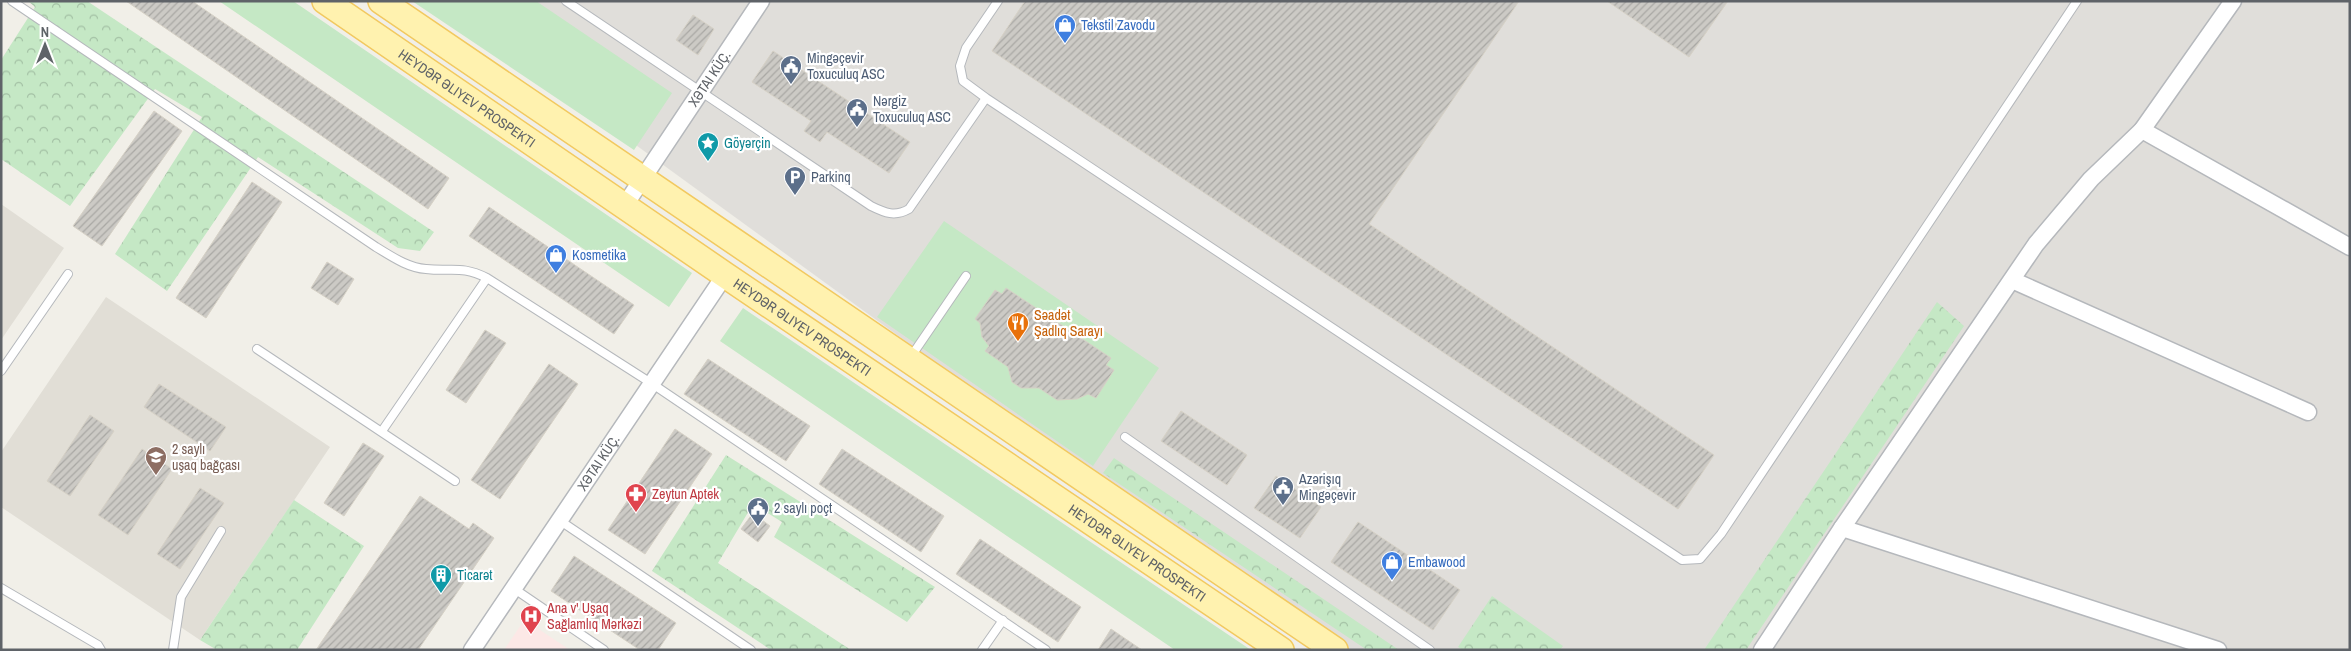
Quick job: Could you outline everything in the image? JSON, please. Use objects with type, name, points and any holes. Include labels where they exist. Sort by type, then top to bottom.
[{"type":"main road","name":"HEYDƏR ƏLIYEV PROSPEKTI","points":[[325,1],[725,275],[1282,650]]},
{"type":"main road","points":[[381,1],[1335,650]]},
{"type":"street","name":"XƏTAI KÜÇ.","points":[[625,205],[761,1]]},
{"type":"street","points":[[1762,650],[1842,528],[2036,244],[2091,179],[2142,130],[2233,1]]},
{"type":"street","points":[[2142,130],[2350,247]]},
{"type":"street","name":"XƏTAI KÜÇ.","points":[[472,650],[725,275]]},
{"type":"street","points":[[2012,280],[2308,412]]},
{"type":"street","points":[[1842,528],[2218,650]]},
{"type":"lane","points":[[12,1],[376,247],[402,262],[425,269],[456,268],[474,271],[487,278],[651,383],[1046,650]]},
{"type":"lane","points":[[566,1],[871,206],[884,212],[899,214],[909,208],[986,98]]},
{"type":"lane","points":[[998,1],[966,48],[960,66],[963,81],[1682,560],[1700,559],[1721,534],[2077,1]]},
{"type":"lane","points":[[1,371],[68,274]]},
{"type":"lane","points":[[909,360],[966,276]]},
{"type":"lane","points":[[382,431],[487,278]]},
{"type":"lane","points":[[256,348],[454,481]]},
{"type":"lane","points":[[1124,437],[1430,650]]},
{"type":"lane","points":[[559,520],[751,650]]},
{"type":"lane","points":[[173,650],[182,597],[221,531]]},
{"type":"lane","points":[[1,588],[98,646],[100,650]]},
{"type":"lane","points":[[514,588],[604,650]]},
{"type":"lane","points":[[982,650],[1002,620]]},
{"type":"shaded area","points":[[438,1],[2350,1],[2350,650],[1330,650]]},
{"type":"shaded area","points":[[1,204],[64,248],[1,340]]},
{"type":"shaded area","name":"2 saylı uşaq bağçası","points":[[106,297],[330,447],[200,640],[1,507],[1,452]]},
{"type":"shaded area","name":"Ana v' Uşaq Sağlamlıq Mərkəzi","points":[[525,620],[570,650],[504,650]]},
{"type":"green space","points":[[28,1],[87,1],[434,232],[420,251],[398,248],[258,157],[167,291],[115,254],[202,117],[155,89],[70,206],[1,159],[1,60],[35,7]]},
{"type":"green space","points":[[219,1],[293,1],[692,273],[669,307]]},
{"type":"green space","points":[[412,1],[536,1],[672,93],[634,150]]},
{"type":"green space","name":"Səadət Şadlıq Sarayı","points":[[944,221],[1159,368],[1093,466],[877,317]]},
{"type":"green space","points":[[1937,302],[1964,326],[1746,650],[1704,650]]},
{"type":"green space","points":[[743,308],[1251,650],[1175,650],[720,341]]},
{"type":"green space","points":[[726,455],[935,587],[907,622],[774,537],[782,522],[753,504],[718,563],[851,650],[771,650],[652,571]]},
{"type":"green space","points":[[1114,458],[1399,650],[1367,650],[1103,473]]},
{"type":"green space","points":[[294,500],[364,546],[297,650],[217,650],[200,640]]},
{"type":"green space","points":[[1492,596],[1563,646],[1560,650],[1463,650],[1458,647]]},
{"type":"building","points":[[126,1],[192,1],[449,178],[428,209]]},
{"type":"building","points":[[1025,1],[1519,1],[1369,224],[1714,455],[1678,509],[992,51]]},
{"type":"building","points":[[1607,1],[1728,1],[1689,57]]},
{"type":"building","points":[[693,15],[714,29],[698,55],[676,40]]},
{"type":"building","points":[[773,51],[910,142],[889,173],[827,132],[820,142],[804,131],[811,121],[752,82]]},
{"type":"building","points":[[154,111],[182,131],[102,246],[73,226]]},
{"type":"building","points":[[252,182],[282,202],[206,318],[176,298]]},
{"type":"building","points":[[489,207],[634,305],[614,334],[469,236]]},
{"type":"building","points":[[327,262],[354,279],[338,305],[311,288]]},
{"type":"building","points":[[1006,288],[1111,358],[1106,365],[1114,370],[1096,398],[1088,394],[1077,399],[1057,400],[1039,388],[1021,388],[1012,382],[1008,367],[985,351],[989,346],[982,337],[980,323],[975,319],[995,290],[1002,294]]},
{"type":"building","points":[[485,330],[506,343],[466,403],[446,390]]},
{"type":"building","points":[[708,359],[810,426],[786,461],[684,394]]},
{"type":"building","points":[[549,364],[578,384],[500,499],[471,480]]},
{"type":"building","points":[[159,384],[226,427],[210,451],[144,407]]},
{"type":"building","points":[[1181,411],[1247,455],[1227,485],[1161,441]]},
{"type":"building","points":[[90,415],[114,431],[70,496],[47,481]]},
{"type":"building","points":[[675,429],[712,454],[645,554],[608,530]]},
{"type":"building","points":[[363,443],[384,456],[344,516],[324,503]]},
{"type":"building","points":[[142,449],[172,469],[128,535],[98,515]]},
{"type":"building","points":[[842,449],[944,516],[921,552],[819,484]]},
{"type":"building","points":[[1276,476],[1321,507],[1300,538],[1254,508]]},
{"type":"building","points":[[200,488],[224,503],[180,569],[157,554]]},
{"type":"building","points":[[420,496],[469,529],[473,523],[494,538],[418,650],[316,650]]},
{"type":"building","points":[[753,513],[770,526],[758,542],[741,529]]},
{"type":"building","points":[[1358,522],[1460,590],[1433,630],[1331,562]]},
{"type":"building","points":[[980,539],[1081,607],[1058,642],[956,574]]},
{"type":"building","points":[[574,556],[676,623],[658,650],[640,650],[551,591]]},
{"type":"building","points":[[1111,629],[1142,650],[1098,650]]},
{"type":"place","name":"Tekstil Zavodu","points":[[1065,44]]},
{"type":"place","name":"Mingəçevir Toxuculuq ASC","points":[[791,85]]},
{"type":"place","name":"Nərgiz Toxuculuq ASC","points":[[857,128]]},
{"type":"place","name":"Göyərçin","points":[[708,162]]},
{"type":"place","name":"Parkinq","points":[[795,196]]},
{"type":"place","name":"Kosmetika","points":[[556,274]]},
{"type":"place","name":"Səadət Şadlıq Sarayı","points":[[1018,342]]},
{"type":"place","name":"2 saylı uşaq bağçası","points":[[156,476]]},
{"type":"place","name":"Azərişıq Mingəçevir","points":[[1283,506]]},
{"type":"place","name":"Zeytun Aptek","points":[[636,513]]},
{"type":"place","name":"2 saylı poçt","points":[[758,527]]},
{"type":"place","name":"Embawood","points":[[1392,581]]},
{"type":"place","name":"Ticarət","points":[[441,594]]},
{"type":"place","name":"Ana v' Uşaq Sağlamlıq Mərkəzi","points":[[531,635]]}]
